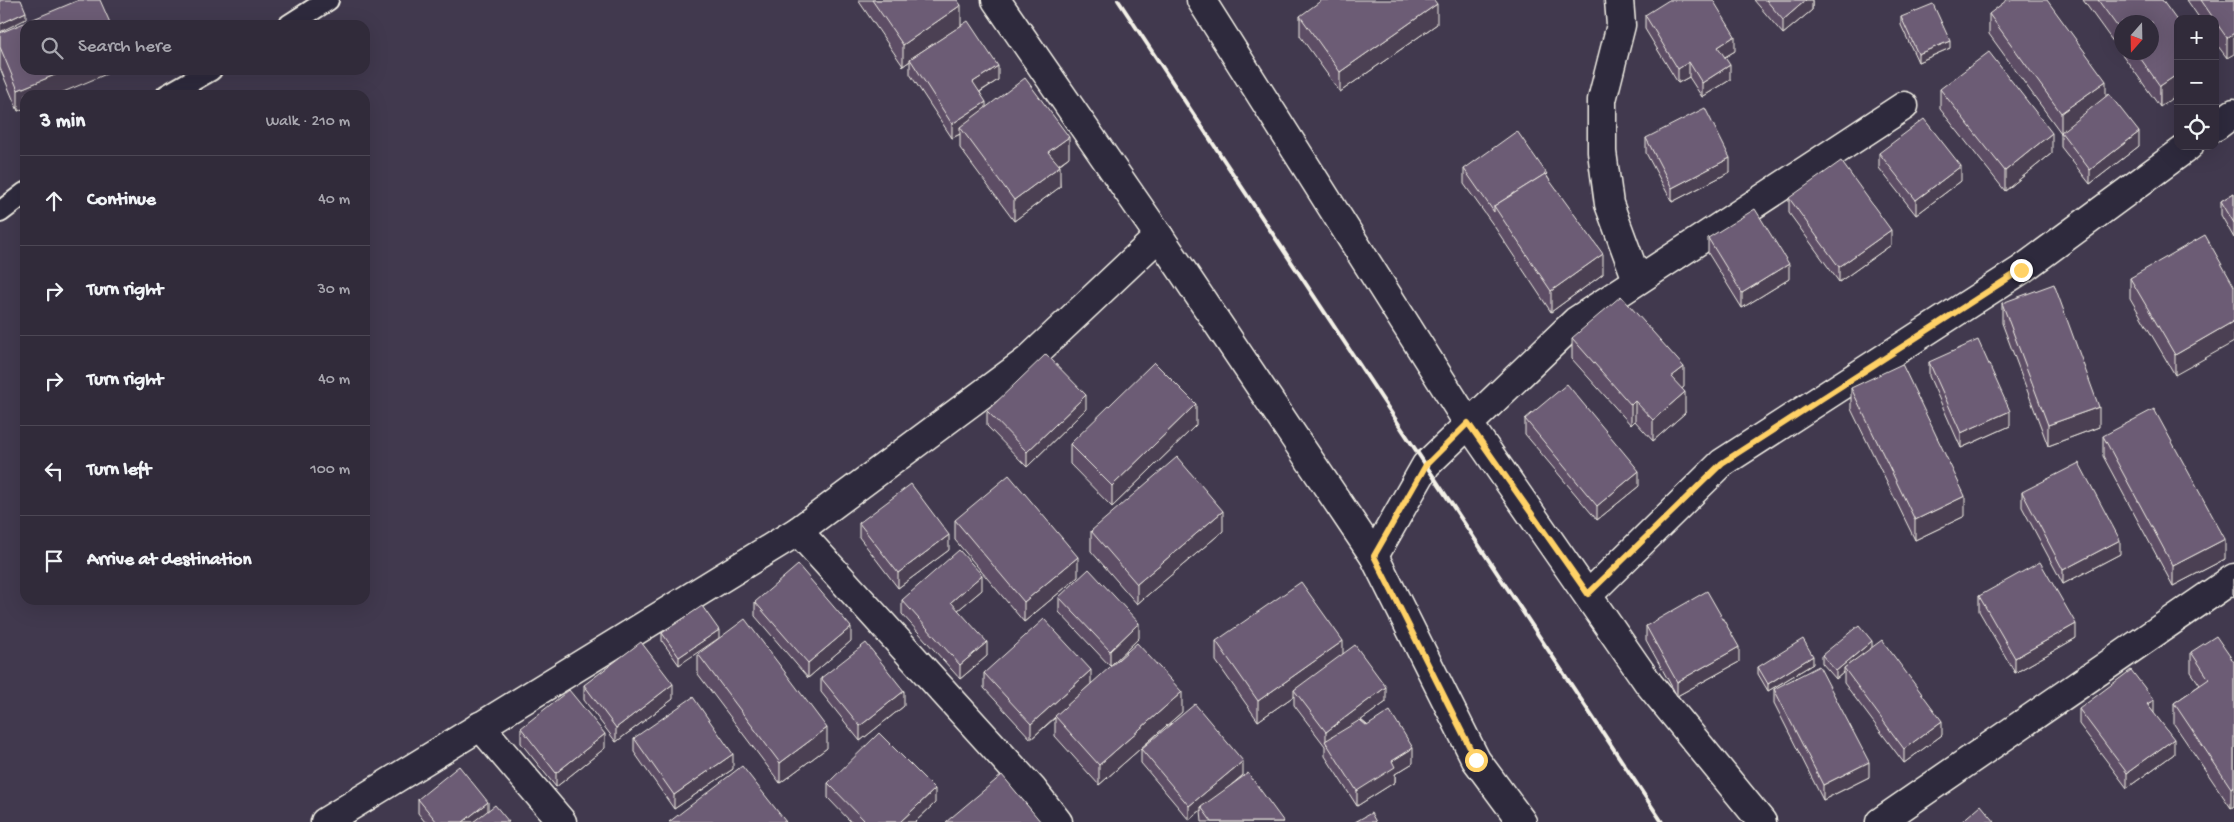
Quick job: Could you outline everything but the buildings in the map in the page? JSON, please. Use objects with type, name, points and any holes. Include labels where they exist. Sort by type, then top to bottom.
[{"type":"street","points":[[996,0],[1159,236],[1374,556],[1476,760],[1522,822]]},
{"type":"street","points":[[1200,0],[1468,423],[1649,684],[1762,822]]},
{"type":"street","points":[[1619,0],[1621,25],[1602,100],[1602,152],[1609,204],[1637,280]]},
{"type":"street","points":[[1374,556],[1426,465],[1576,321],[1904,106]]},
{"type":"street","points":[[2219,124],[2234,113]]},
{"type":"street","points":[[1588,594],[1722,463],[2021,270],[2184,150]]},
{"type":"street","points":[[326,822],[798,530],[1028,360],[1159,236]]},
{"type":"street","points":[[798,530],[1033,790],[1058,822]]},
{"type":"street","points":[[1880,822],[2234,578]]},
{"type":"street","points":[[480,726],[562,822]]},
{"type":"lane","points":[[297,20],[328,0]]},
{"type":"lane","points":[[176,90],[201,75]]},
{"type":"lane","points":[[0,212],[20,197]]},
{"type":"railway","points":[[1118,0],[1662,822]]},
{"type":"route","points":[[1476,760],[1374,556],[1426,465],[1468,423],[1588,594],[1722,463],[2021,270]]}]
